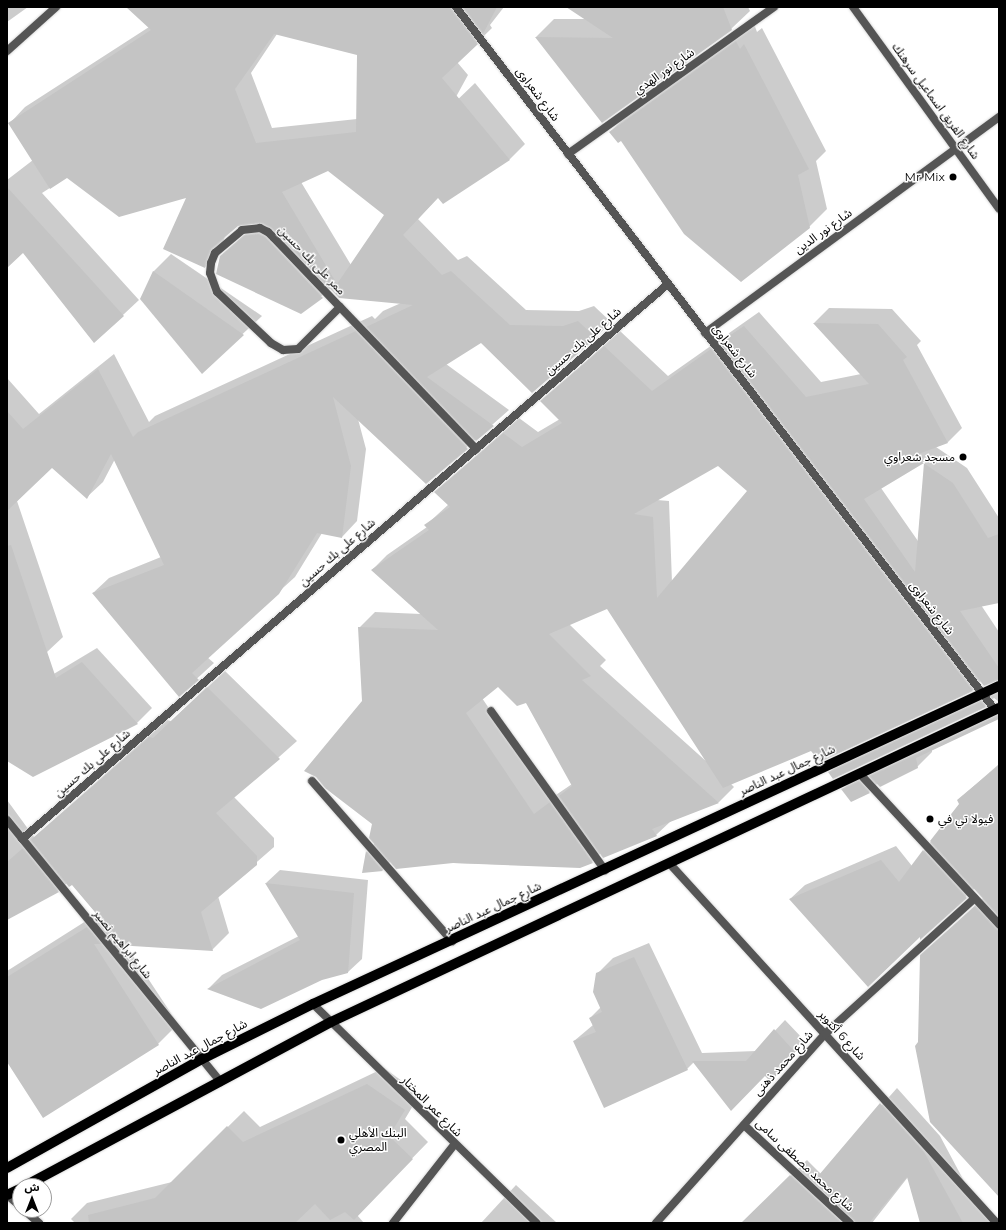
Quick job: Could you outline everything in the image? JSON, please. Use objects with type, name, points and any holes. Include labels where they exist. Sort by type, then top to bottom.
[{"type":"main road","name":"شارع جمال عبد الناصر","points":[[7,1168],[202,1059],[313,1004],[605,870],[999,686]]},
{"type":"main road","points":[[40,1178],[331,1022],[997,709]]},
{"type":"street","points":[[7,51],[56,7]]},
{"type":"street","name":"شارع شعراوى","points":[[456,7],[705,333],[983,693],[997,709]]},
{"type":"street","name":"شارع نور الهدي","points":[[568,154],[774,7]]},
{"type":"street","name":"شارع الفريق اسماعيل سرهنك","points":[[853,7],[999,209]]},
{"type":"street","name":"شارع نور الدين","points":[[705,333],[999,117]]},
{"type":"street","name":"ممر على بك حسين","points":[[340,307],[298,348],[283,350],[271,343],[217,292],[210,273],[211,263],[215,253],[235,235],[251,228],[260,228],[274,238],[340,307],[476,450]]},
{"type":"street","name":"شارع على بك حسين","points":[[22,839],[668,284]]},
{"type":"street","points":[[491,711],[605,870]]},
{"type":"street","points":[[860,774],[999,924]]},
{"type":"street","points":[[312,782],[452,940]]},
{"type":"street","name":"شارع ابراهيم نصير","points":[[7,820],[221,1082]]},
{"type":"street","name":"شارع 6 أكتوبر","points":[[670,864],[997,1223]]},
{"type":"street","name":"شارع محمد ذهنى","points":[[656,1223],[825,1034],[975,898]]},
{"type":"street","name":"شارع عمر المختار","points":[[313,1004],[454,1145],[537,1223]]},
{"type":"street","name":"شارع محمد مصطفى سامى","points":[[744,1125],[850,1223]]},
{"type":"street","points":[[393,1223],[454,1145]]},
{"type":"building","points":[[126,7],[451,7],[478,44],[442,78],[510,160],[443,204],[438,198],[403,235],[442,275],[451,271],[510,325],[563,326],[578,321],[596,338],[532,393],[481,343],[427,377],[494,426],[476,441],[366,327],[413,305],[339,298],[272,228],[262,223],[238,226],[211,249],[205,268],[163,249],[186,198],[119,217],[67,178],[50,189],[8,123],[151,30]],"holes":[[[274,34],[357,55],[356,132],[256,143],[235,89]],[[328,171],[384,215],[337,284],[282,192]]]},
{"type":"building","points":[[463,7],[497,7],[483,34]]},
{"type":"building","points":[[566,7],[723,7],[732,30],[602,123],[535,37],[613,38]]},
{"type":"building","points":[[736,41],[740,49],[744,44],[809,169],[798,175],[810,228],[741,282],[684,234],[621,141],[618,143],[609,132]]},
{"type":"building","points":[[7,187],[124,316],[94,343],[23,253],[7,268]]},
{"type":"building","points":[[259,234],[265,237],[323,298],[301,314],[216,274],[220,256],[244,235]]},
{"type":"building","points":[[153,271],[244,335],[202,374],[140,299]]},
{"type":"building","points":[[813,323],[878,324],[907,357],[903,360],[948,443],[913,456],[924,463],[953,483],[988,538],[999,534],[999,603],[960,611],[999,668],[999,680],[984,686],[720,342],[744,326],[806,397],[869,384]],"holes":[[[924,463],[915,572],[864,499]]]},
{"type":"building","points":[[356,331],[468,449],[426,484],[333,397],[351,466],[342,538],[317,533],[279,594],[192,673],[199,680],[179,697],[92,593],[164,565],[111,454],[87,499],[52,468],[7,511],[7,411],[23,429],[98,369],[133,437],[138,432]]},
{"type":"building","points":[[604,346],[652,391],[711,349],[973,691],[820,762],[811,751],[723,788],[607,609],[549,634],[591,676],[582,680],[719,803],[652,829],[657,836],[603,858],[559,796],[572,786],[526,703],[517,706],[498,687],[466,713],[534,814],[550,802],[593,863],[580,868],[453,863],[396,869],[369,838],[372,824],[325,788],[316,777],[304,771],[362,701],[358,627],[438,630],[371,570],[429,530],[424,525],[450,507],[434,492],[503,433],[522,447],[562,423],[540,401]],"holes":[[[718,466],[747,491],[657,598],[653,517],[634,514]]]},
{"type":"building","points":[[11,545],[56,678],[82,662],[138,724],[33,777],[7,761],[7,546]]},
{"type":"building","points":[[207,687],[280,759],[216,813],[257,856],[257,865],[201,912],[213,951],[116,945],[96,921],[100,918],[72,885],[69,887],[31,840],[149,737],[153,738]]},
{"type":"building","points":[[981,701],[986,707],[833,779],[828,772]]},
{"type":"building","points":[[999,715],[999,719],[916,758],[918,768],[880,787],[869,776]]},
{"type":"building","points":[[999,765],[999,916],[930,841],[959,804],[957,800]]},
{"type":"building","points":[[859,781],[870,793],[851,802],[841,789]]},
{"type":"building","points":[[23,848],[59,892],[7,920],[7,862]]},
{"type":"building","points":[[923,850],[967,898],[920,940],[920,937],[868,987],[789,899],[881,860],[899,882]]},
{"type":"building","points":[[366,851],[383,871],[362,873]]},
{"type":"building","points":[[265,883],[354,893],[348,973],[322,980],[261,1009],[207,989],[300,940]]},
{"type":"building","points":[[975,906],[999,929],[999,1197],[930,1122],[915,1046],[918,1042],[920,955]]},
{"type":"building","points":[[87,927],[102,944],[94,944],[159,1045],[43,1118],[7,1062],[7,977]]},
{"type":"building","points":[[634,957],[688,1070],[604,1108],[573,1041],[596,1032],[589,1018],[602,1012],[593,992],[596,973]]},
{"type":"building","points":[[774,1029],[795,1052],[771,1082],[765,1076],[731,1111],[692,1061],[746,1061]]},
{"type":"building","points":[[367,1084],[405,1110],[389,1136],[413,1159],[354,1220],[345,1212],[330,1220],[315,1204],[295,1223],[89,1223],[88,1215],[155,1198],[227,1126],[243,1142]]},
{"type":"building","points":[[880,1103],[924,1152],[963,1223],[920,1223],[907,1177],[869,1223],[855,1223],[813,1182]]},
{"type":"building","points":[[790,1175],[806,1190],[842,1223],[741,1223]]},
{"type":"place","name":"Mr Mix","points":[[953,177]]},
{"type":"place","name":"مسجد شعراوي","points":[[963,457]]},
{"type":"place","name":"فيولا تي في","points":[[930,819]]},
{"type":"place","name":"البنك الأهلي المصري","points":[[341,1140]]}]
